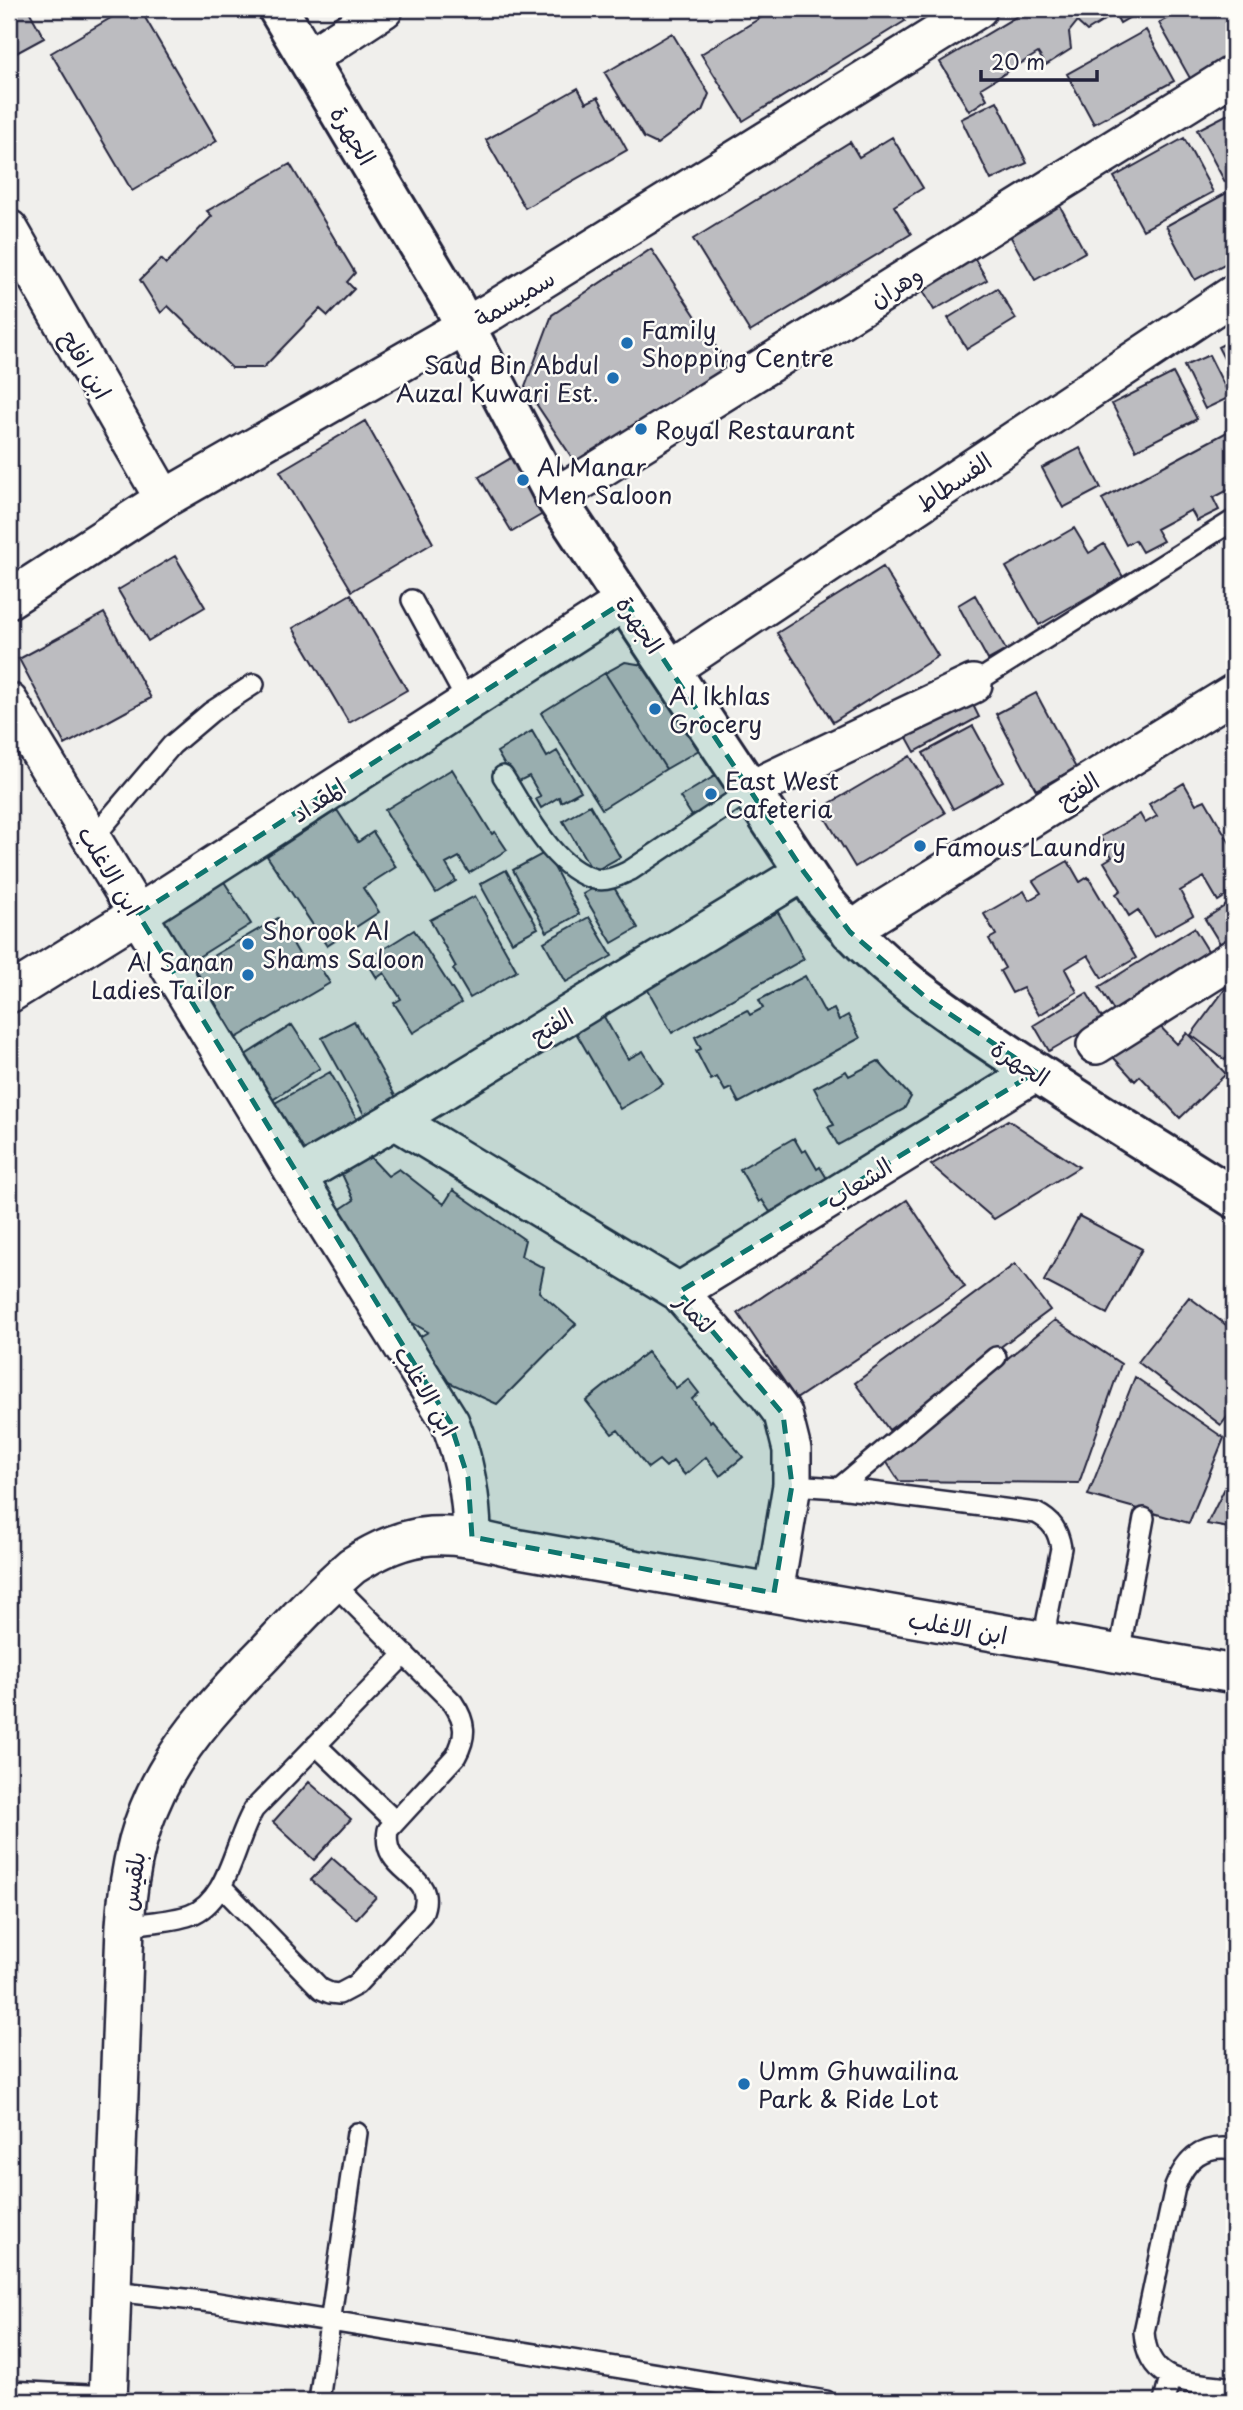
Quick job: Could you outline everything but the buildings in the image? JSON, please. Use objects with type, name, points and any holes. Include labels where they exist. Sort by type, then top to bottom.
[{"type":"street","name":"الجهرة","points":[[278,9],[466,326],[555,497],[752,789],[804,872],[850,932],[929,1000],[1036,1072],[1234,1198]]},
{"type":"street","points":[[309,58],[384,9]]},
{"type":"street","name":"سميسمة","points":[[9,599],[164,499],[466,326],[978,9]]},
{"type":"street","name":"وهران","points":[[555,497],[1234,74]]},
{"type":"street","name":"ابن افلح","points":[[9,229],[164,499]]},
{"type":"street","name":"الفسطاط","points":[[671,668],[1234,294]]},
{"type":"street","name":"المقداد","points":[[9,994],[625,601]]},
{"type":"street","points":[[752,789],[973,684]]},
{"type":"street","name":"الفتح","points":[[850,932],[1234,693]]},
{"type":"street","name":"ابن الاغلب","points":[[9,702],[297,1177],[450,1422],[468,1478],[472,1537],[514,1548],[1234,1674]]},
{"type":"street","name":"الفتح","points":[[297,1177],[804,872]]},
{"type":"street","points":[[1096,1045],[1234,958]]},
{"type":"street","name":"الشعاب","points":[[680,1292],[1036,1072]]},
{"type":"street","name":"لثمار","points":[[395,1120],[680,1292],[783,1414],[792,1450],[792,1485],[774,1594]]},
{"type":"street","name":"بلقيس","points":[[108,2399],[127,1887],[146,1812],[162,1777],[183,1744],[220,1699],[352,1566],[374,1552],[398,1542],[449,1534],[472,1537]]},
{"type":"lane","points":[[973,684],[1234,520]]},
{"type":"lane","points":[[412,600],[468,703]]},
{"type":"lane","points":[[92,839],[172,746],[211,712],[254,684]]},
{"type":"lane","points":[[503,776],[541,835],[562,860],[579,873],[597,880],[615,877],[631,870],[752,789]]},
{"type":"lane","points":[[839,1488],[996,1357]]},
{"type":"lane","points":[[792,1485],[839,1488],[1036,1513],[1046,1518],[1054,1526],[1061,1548],[1047,1619],[1046,1641]]},
{"type":"lane","points":[[1119,1654],[1144,1518]]},
{"type":"lane","points":[[221,1886],[321,1989],[339,1994],[356,1985],[422,1914],[426,1905],[423,1888],[388,1852],[388,1830],[456,1756],[463,1743],[465,1729],[462,1715],[333,1583]]},
{"type":"lane","points":[[125,1926],[187,1916],[198,1912],[215,1896],[240,1835],[254,1809],[405,1654]]},
{"type":"lane","points":[[316,1745],[394,1821]]},
{"type":"lane","points":[[319,2401],[357,2133]]},
{"type":"lane","points":[[1234,2149],[1221,2147],[1205,2151],[1191,2159],[1181,2172],[1175,2187],[1144,2332],[1145,2351],[1154,2367],[1170,2378],[1234,2388]]},
{"type":"lane","points":[[113,2291],[212,2302],[329,2320],[826,2401]]},
{"type":"lane","points":[[1164,2401],[1170,2378]]},
{"type":"lane","points":[[9,2391],[108,2399]]},
{"type":"highlighted area","points":[[625,601],[804,872],[850,932],[929,1000],[1036,1072],[679,1292],[783,1414],[792,1485],[774,1593],[472,1537],[468,1478],[450,1422],[138,914]]},
{"type":"place","name":"Family Shopping Centre","points":[[627,343]]},
{"type":"place","name":"Saud Bin Abdul Auzal Kuwari Est.","points":[[613,378]]},
{"type":"place","name":"Royal Restaurant","points":[[641,429]]},
{"type":"place","name":"Al Manar Men Saloon","points":[[523,480]]},
{"type":"place","name":"Al Ikhlas Grocery","points":[[655,709]]},
{"type":"place","name":"East West Cafeteria","points":[[711,794]]},
{"type":"place","name":"Famous Laundry","points":[[920,846]]},
{"type":"place","name":"Shorook Al Shams Saloon","points":[[248,944]]},
{"type":"place","name":"Al Sanan Ladies Tailor","points":[[248,975]]},
{"type":"place","name":"Umm Ghuwailina Park & Ride Lot","points":[[744,2084]]}]
